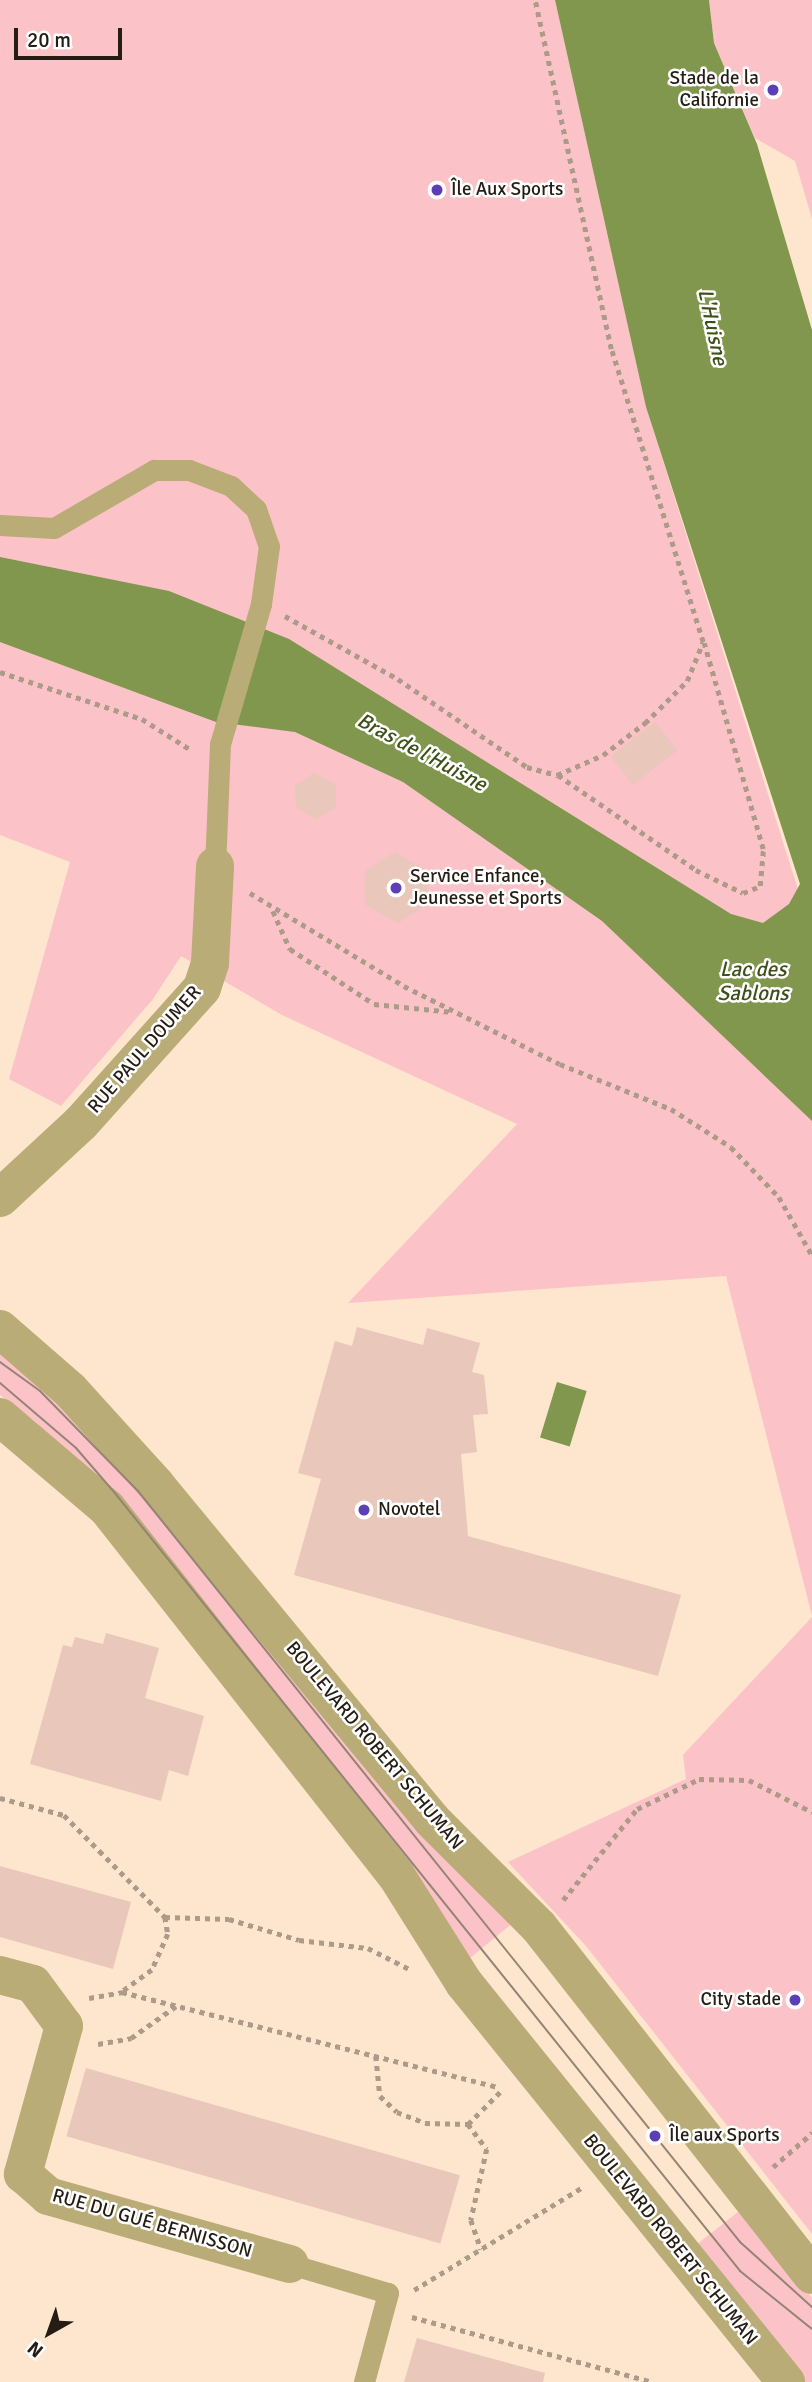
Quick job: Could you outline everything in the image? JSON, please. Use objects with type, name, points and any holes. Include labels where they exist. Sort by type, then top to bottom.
[{"type":"street","name":"RUE PAUL DOUMER","points":[[0,1198],[81,1123],[202,988],[210,963],[215,866]]},
{"type":"street","name":"BOULEVARD ROBERT SCHUMAN","points":[[0,1329],[70,1390],[156,1485],[432,1820],[539,1927],[812,2275]]},
{"type":"street","name":"BOULEVARD ROBERT SCHUMAN","points":[[0,1417],[107,1508],[397,1875],[464,1983],[786,2382]]},
{"type":"street","points":[[0,1975],[33,1984],[57,2022]]},
{"type":"street","name":"RUE DU GUÉ BERNISSON","points":[[57,2022],[23,2174],[48,2196],[290,2264]]},
{"type":"lane","points":[[0,525],[54,528],[154,470],[189,470],[231,486],[256,509],[269,546],[258,615],[220,744],[215,866]]},
{"type":"lane","name":"RUE DU GUÉ BERNISSON","points":[[290,2264],[388,2293],[384,2309]]},
{"type":"lane","points":[[363,2382],[384,2309]]},
{"type":"path","points":[[306,627],[398,679],[527,767],[558,775],[696,870],[743,893],[760,887],[763,849],[704,642],[611,349],[535,0]]},
{"type":"path","points":[[558,775],[603,755],[645,723],[687,681],[704,642]]},
{"type":"path","points":[[0,672],[142,719],[219,766]]},
{"type":"path","points":[[215,866],[273,912],[458,1012],[671,1109],[731,1147],[779,1197],[812,1255]]},
{"type":"path","points":[[273,912],[290,949],[374,1004],[458,1012]]},
{"type":"path","points":[[539,1927],[636,1810],[699,1779],[750,1780],[812,1812]]},
{"type":"path","points":[[0,1798],[64,1815],[165,1917],[168,1934],[152,1970],[121,1992],[57,2022]]},
{"type":"path","points":[[165,1917],[229,1919],[299,1940],[368,1948],[422,1976],[464,1983]]},
{"type":"path","points":[[121,1992],[559,2103]]},
{"type":"path","points":[[57,2022],[107,2045],[131,2038],[176,2005]]},
{"type":"path","points":[[376,2056],[380,2096],[397,2112],[451,2128],[468,2124],[503,2088]]},
{"type":"path","points":[[468,2124],[487,2149],[471,2220],[481,2249]]},
{"type":"path","points":[[384,2309],[612,2169]]},
{"type":"path","points":[[384,2309],[653,2382]]},
{"type":"shaded area","points":[[0,0],[555,0],[646,407],[812,934],[812,1616],[726,1276],[348,1303],[517,1124],[282,1015],[181,956],[153,999],[61,1106],[9,1079],[70,862],[0,835]]},
{"type":"shaded area","name":"Stade de la Californie","points":[[709,0],[812,0],[812,219],[795,161],[755,138],[714,43]]},
{"type":"shaded area","points":[[0,1345],[38,1373],[514,1922],[464,1963],[36,1422],[0,1395]]},
{"type":"shaded area","points":[[812,1617],[812,2234],[586,1946],[508,1862],[686,1779],[683,1755]]},
{"type":"shaded area","points":[[743,2208],[812,2298],[812,2382],[803,2382],[691,2249]]},
{"type":"water","points":[[555,0],[709,0],[714,43],[757,144],[812,330],[812,1121],[602,921],[403,782],[295,732],[216,722],[0,642],[0,557],[169,591],[289,639],[731,914],[763,923],[789,904],[800,884],[646,407]]},
{"type":"water","points":[[557,1382],[587,1391],[570,1447],[540,1437]]},
{"type":"building","points":[[655,722],[677,750],[633,785],[611,756]]},
{"type":"building","points":[[314,773],[336,784],[336,807],[317,819],[296,808],[295,785]]},
{"type":"building","name":"Service Enfance, Jeunesse et Sports","points":[[395,852],[427,871],[427,905],[398,923],[365,905],[365,871]]},
{"type":"building","name":"Novotel","points":[[357,1327],[423,1345],[427,1328],[480,1343],[472,1372],[484,1375],[488,1414],[473,1415],[477,1452],[461,1454],[468,1536],[681,1595],[658,1676],[294,1575],[321,1479],[298,1473],[335,1341],[352,1346]]},
{"type":"building","points":[[106,1633],[159,1648],[145,1698],[204,1716],[188,1776],[169,1770],[161,1801],[30,1764],[63,1645],[72,1647],[75,1637],[103,1644]]},
{"type":"building","points":[[0,1866],[131,1902],[113,1969],[0,1937]]},
{"type":"building","points":[[86,2068],[460,2175],[440,2243],[66,2136]]},
{"type":"building","points":[[417,2338],[545,2373],[543,2382],[404,2382]]},
{"type":"tram line","points":[[0,1362],[40,1391],[138,1491],[740,2242],[812,2307]]},
{"type":"tram line","points":[[0,1383],[76,1448],[114,1492],[740,2271],[812,2329]]},
{"type":"place","name":"Stade de la Californie","points":[[773,90]]},
{"type":"place","name":"Île Aux Sports","points":[[437,190]]},
{"type":"place","name":"Service Enfance, Jeunesse et Sports","points":[[396,888]]},
{"type":"place","name":"Novotel","points":[[364,1510]]},
{"type":"place","name":"City stade","points":[[795,2000]]},
{"type":"place","name":"Île aux Sports","points":[[655,2136]]},
{"type":"water label","name":"L'Huisne","points":[[713,327]]},
{"type":"water label","name":"Bras de l'Huisne","points":[[422,752]]},
{"type":"water label","name":"Lac des Sablons","points":[[753,981]]}]
